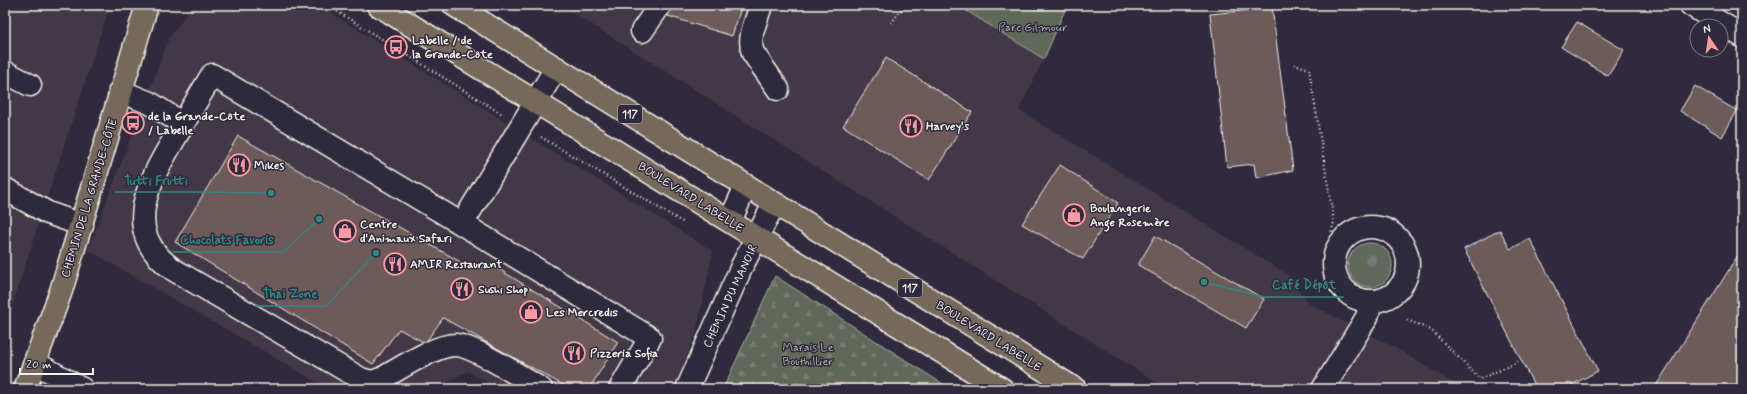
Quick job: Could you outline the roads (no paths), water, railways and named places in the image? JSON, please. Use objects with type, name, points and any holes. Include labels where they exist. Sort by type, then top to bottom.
[{"type":"main road","name":"CHEMIN DE LA GRANDE-CÔTE","points":[[25,389],[61,291],[82,225],[120,91],[147,5]]},
{"type":"main road","name":"BOULEVARD LABELLE","points":[[378,5],[535,100],[1002,389]]},
{"type":"main road","name":"BOULEVARD LABELLE","points":[[454,5],[1075,389]]},
{"type":"street","points":[[642,31],[660,5]]},
{"type":"street","points":[[762,5],[750,40],[751,46],[753,53],[778,89]]},
{"type":"street","points":[[1691,5],[1742,36]]},
{"type":"street","points":[[462,224],[535,100],[556,68]]},
{"type":"street","points":[[5,72],[30,85]]},
{"type":"street","points":[[541,389],[471,349],[456,344],[437,349],[381,379],[371,382],[361,378],[168,266],[160,259],[149,244],[144,229],[143,212],[145,197],[150,184],[212,75],[650,338],[620,389]]},
{"type":"street","points":[[120,91],[150,103],[183,124]]},
{"type":"street","points":[[730,221],[746,186]]},
{"type":"street","points":[[5,189],[48,213],[82,225]]},
{"type":"street","name":"CHEMIN DU MANOIR","points":[[687,389],[742,266],[774,204]]},
{"type":"street","points":[[1323,389],[1367,317],[1371,301]]},
{"type":"street","points":[[35,364],[82,389]]},
{"type":"place","name":"Labelle / de la Grande-Côte","points":[[396,47]]},
{"type":"place","name":"de la Grande-Côte / Labelle","points":[[133,123]]},
{"type":"place","name":"Harvey's","points":[[911,126]]},
{"type":"place","name":"Mikes","points":[[239,165]]},
{"type":"place","name":"Tutti Frutti","points":[[271,193]]},
{"type":"place","name":"Boulangerie Ange Rosemère","points":[[1074,215]]},
{"type":"place","name":"Chocolats Favoris","points":[[319,219]]},
{"type":"place","name":"Centre d'Animaux Safari","points":[[345,231]]},
{"type":"place","name":"Thai Zone","points":[[376,253]]},
{"type":"place","name":"AMIR Restaurant","points":[[395,264]]},
{"type":"place","name":"Café Dépôt","points":[[1204,282]]},
{"type":"place","name":"Sushi Shop","points":[[462,289]]},
{"type":"place","name":"Les Mercredis","points":[[531,312]]},
{"type":"place","name":"Pizzeria Sofia","points":[[574,353]]},
{"type":"park label","name":"Parc Gilmour","points":[[1033,27]]},
{"type":"park label","name":"Marais Le Bouthillier","points":[[808,354]]}]
